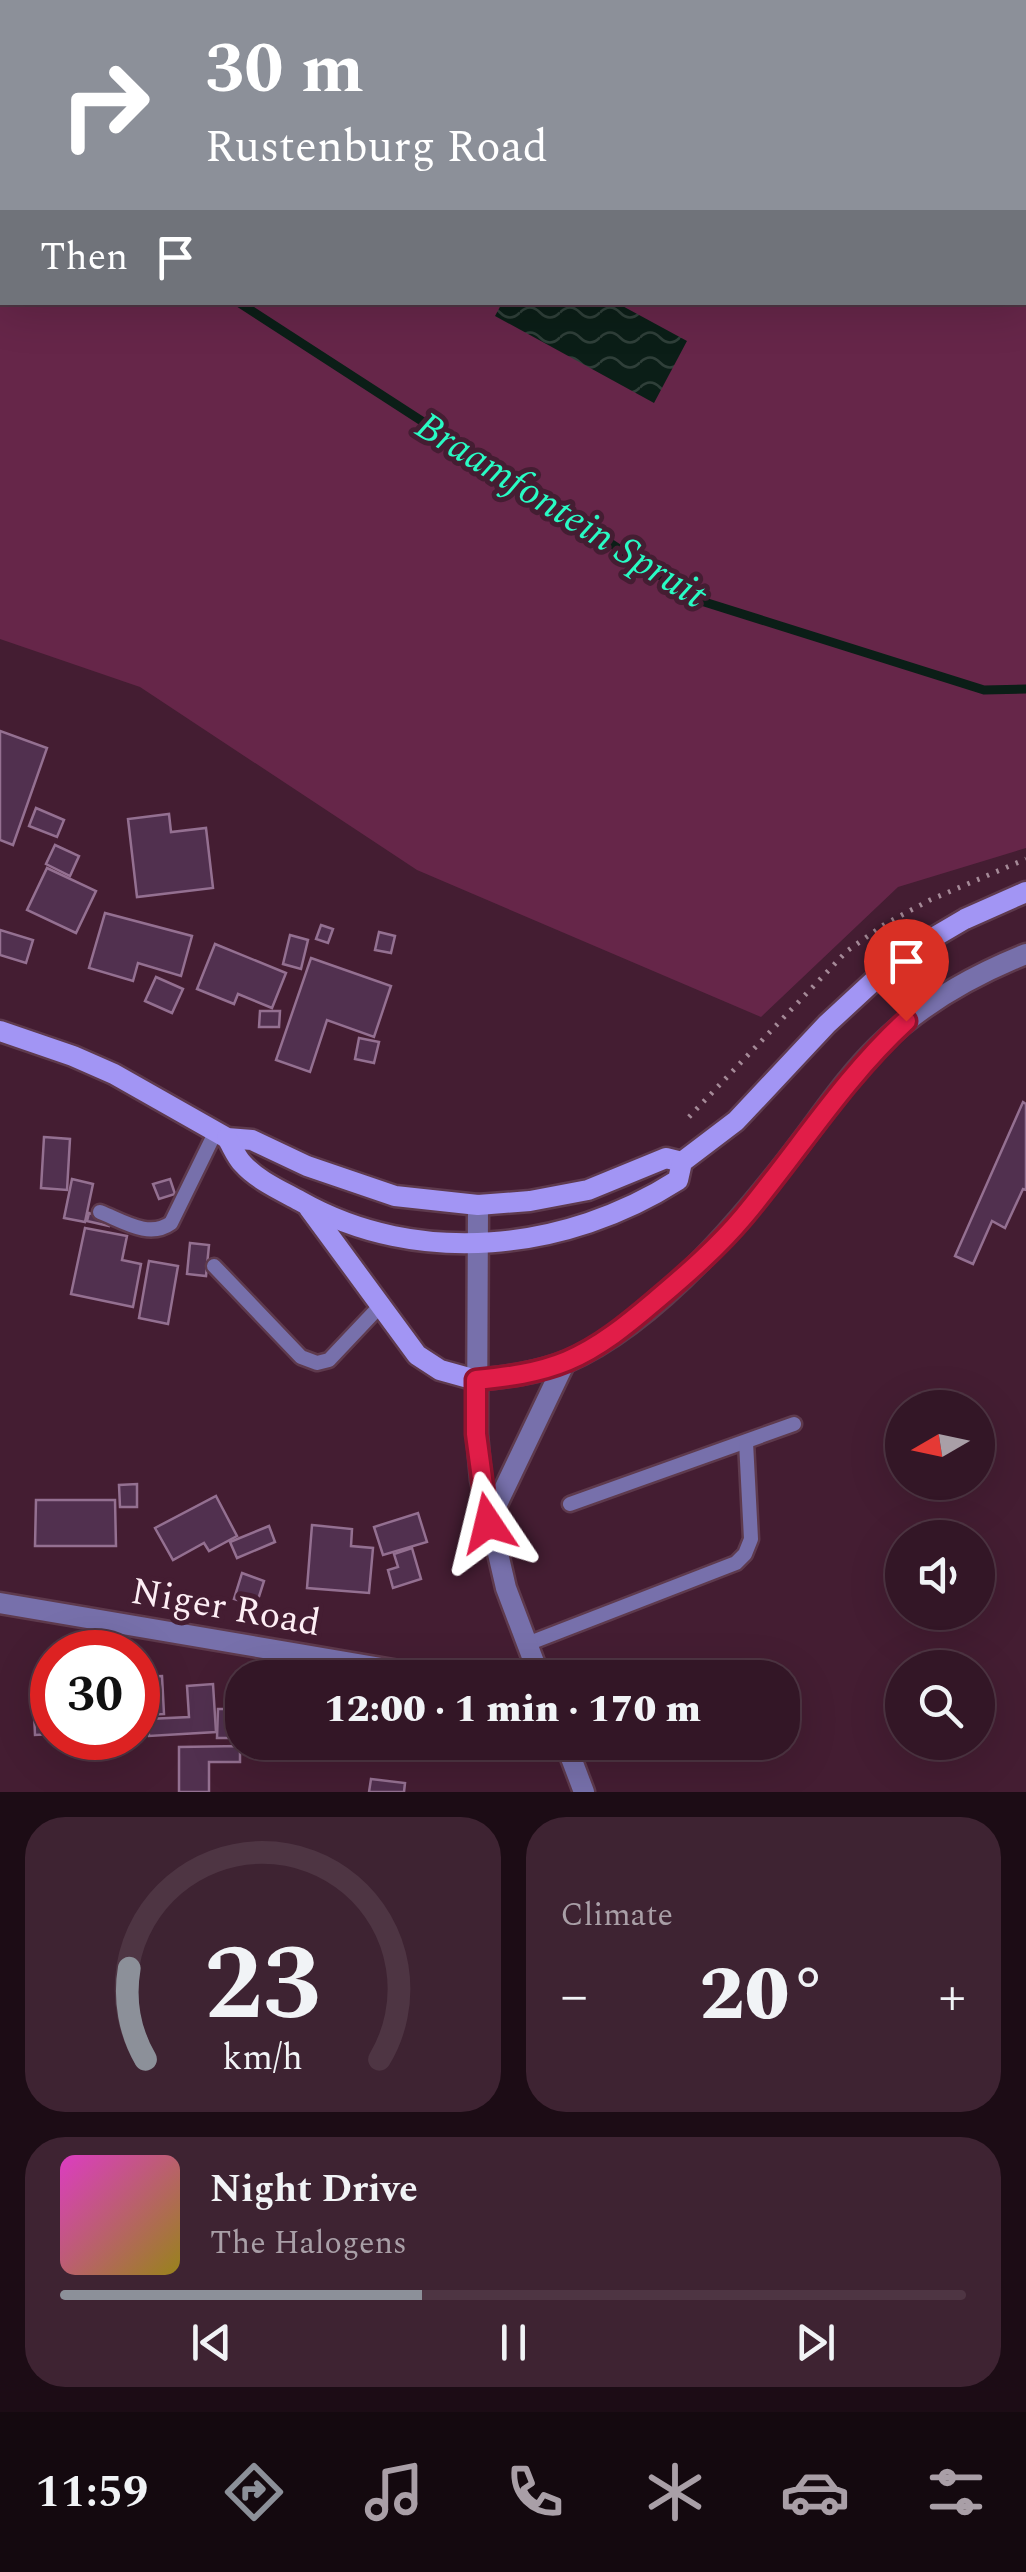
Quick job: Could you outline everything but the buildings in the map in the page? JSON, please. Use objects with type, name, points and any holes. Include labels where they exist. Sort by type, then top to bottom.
[{"type":"main road","points":[[221,1134],[243,1164],[308,1206],[361,1228],[391,1236],[476,1244],[555,1234],[608,1217],[678,1180],[682,1162],[736,1121],[826,1024],[904,956],[965,919],[1026,892]]},
{"type":"main road","points":[[0,1031],[114,1074],[221,1134],[252,1140],[307,1166],[395,1196],[478,1205],[562,1197],[623,1178],[666,1158],[682,1162]]},
{"type":"main road","points":[[308,1206],[403,1338],[429,1365],[476,1380]]},
{"type":"street","points":[[476,1380],[517,1376],[565,1362],[616,1332],[700,1263],[742,1218],[858,1068],[906,1021],[971,978],[1026,954]]},
{"type":"street","points":[[478,1205],[476,1434],[488,1523],[506,1588],[533,1660]]},
{"type":"street","points":[[488,1523],[565,1362]]},
{"type":"street","name":"Niger Road","points":[[0,1603],[334,1660]]},
{"type":"street","points":[[572,1760],[584,1792]]},
{"type":"lane","points":[[100,1212],[148,1231],[160,1230],[171,1222],[221,1134]]},
{"type":"lane","points":[[214,1266],[301,1357],[317,1363],[329,1360],[380,1306]]},
{"type":"lane","points":[[570,1504],[794,1424]]},
{"type":"lane","points":[[527,1644],[736,1562],[745,1554],[751,1539],[746,1442]]},
{"type":"shaded area","points":[[0,305],[1026,305],[1026,848],[898,887],[761,1017],[417,870],[140,687],[0,639]]},
{"type":"water","points":[[501,305],[621,305],[687,341],[654,403],[495,316]]},
{"type":"waterway","name":"Braamfontein Spruit","points":[[243,305],[698,600],[984,690],[1026,689]]},
{"type":"route","points":[[488,1523],[476,1434],[476,1380],[517,1376],[565,1362],[641,1313],[700,1263],[742,1218],[844,1086],[906,1021]]}]
